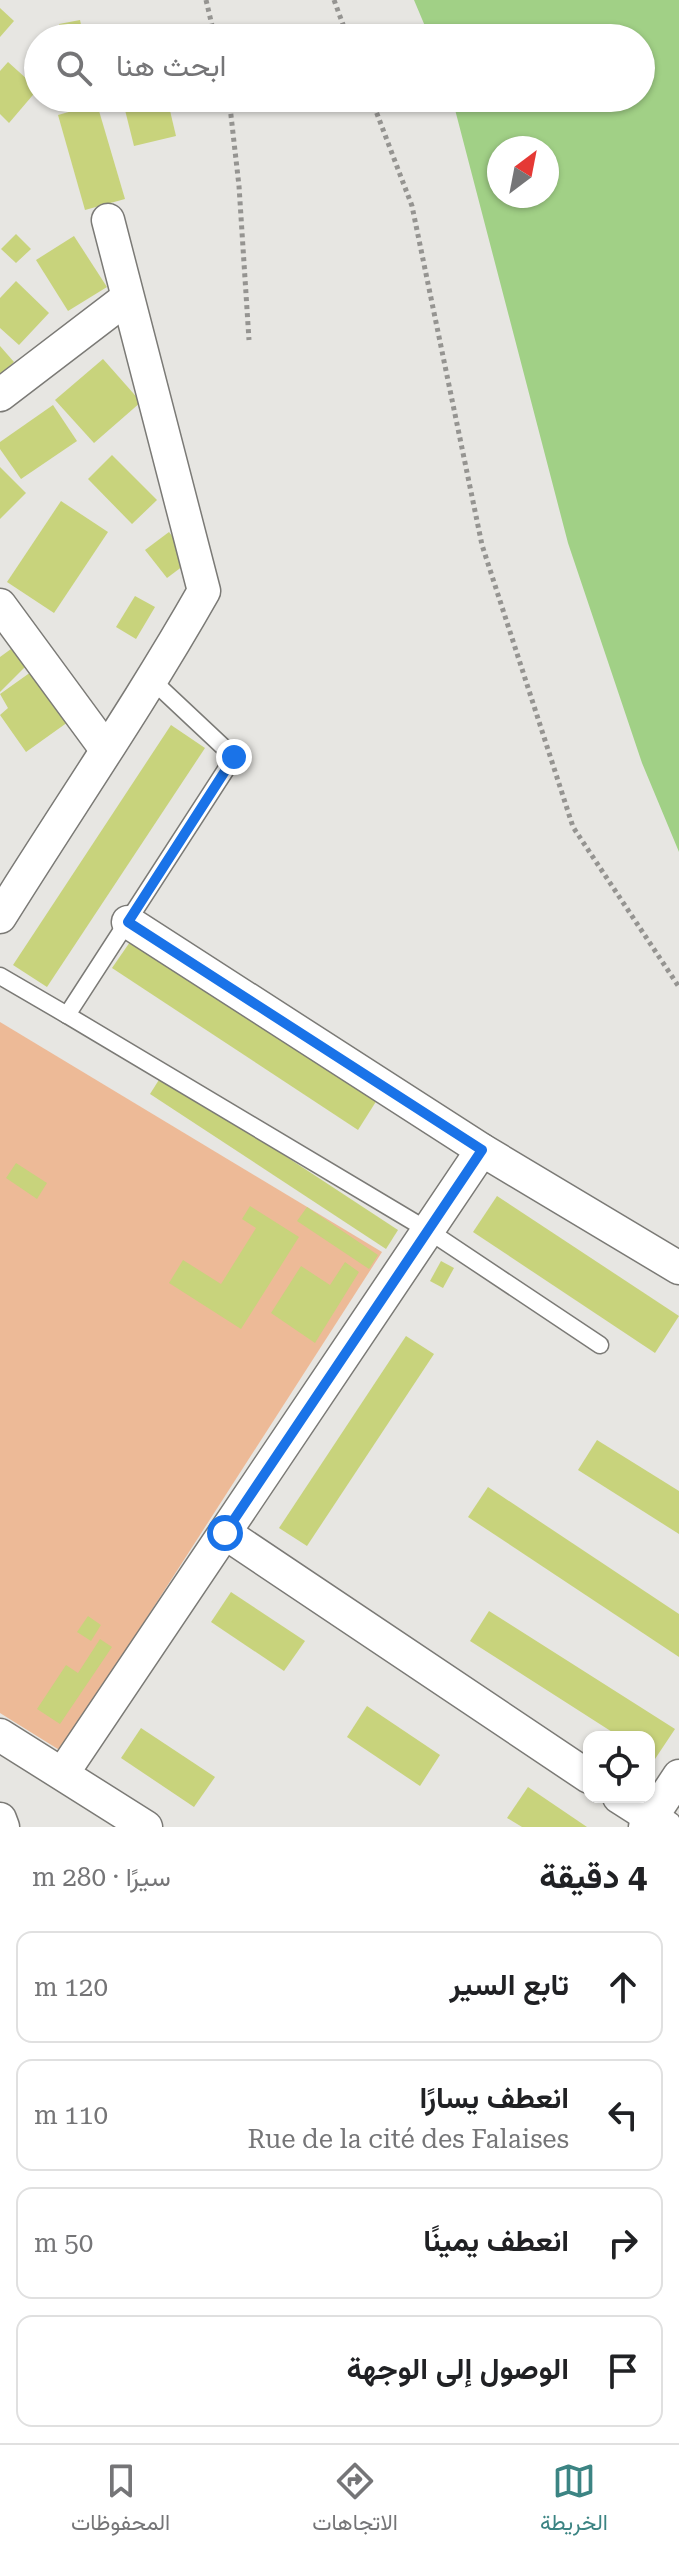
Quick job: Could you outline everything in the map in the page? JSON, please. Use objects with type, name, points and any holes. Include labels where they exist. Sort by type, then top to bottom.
[{"type":"street","points":[[0,917],[105,748],[153,681],[204,591],[108,220]]},
{"type":"street","points":[[0,395],[127,298]]},
{"type":"street","points":[[0,605],[105,748]]},
{"type":"street","points":[[128,922],[482,1150],[679,1268]]},
{"type":"street","points":[[63,1773],[482,1150]]},
{"type":"street","points":[[225,1533],[583,1773]]},
{"type":"street","points":[[0,1735],[146,1827]]},
{"type":"street","points":[[627,1803],[654,1824],[679,1776]]},
{"type":"street","points":[[0,1819],[3,1827]]},
{"type":"lane","points":[[67,1015],[234,757],[153,681]]},
{"type":"lane","points":[[0,976],[429,1231],[600,1345]]},
{"type":"path","points":[[206,0],[212,24]]},
{"type":"path","points":[[334,0],[343,24]]},
{"type":"path","points":[[231,112],[239,186],[249,340]]},
{"type":"path","points":[[376,112],[412,206],[482,545],[573,827],[679,987]]},
{"type":"shaded area","points":[[414,0],[679,0],[679,852],[642,763],[568,543],[456,112],[655,112],[655,24],[424,24]]},
{"type":"shaded area","points":[[0,1022],[382,1252],[61,1751],[0,1713]]},
{"type":"building","points":[[0,8],[14,21],[0,37]]},
{"type":"building","points":[[80,20],[81,24],[59,24]]},
{"type":"building","points":[[8,62],[24,76],[24,105],[9,123],[0,114],[0,71]]},
{"type":"building","points":[[99,112],[125,199],[85,210],[58,115]]},
{"type":"building","points":[[126,112],[170,112],[176,136],[134,146]]},
{"type":"building","points":[[16,234],[31,249],[16,263],[1,249]]},
{"type":"building","points":[[74,236],[107,287],[68,311],[36,260]]},
{"type":"building","points":[[16,281],[49,313],[19,345],[0,328],[0,298]]},
{"type":"building","points":[[0,346],[14,362],[0,375]]},
{"type":"building","points":[[103,359],[141,402],[94,443],[55,400]]},
{"type":"building","points":[[53,405],[77,441],[21,479],[0,449],[0,442]]},
{"type":"building","points":[[112,455],[157,500],[132,524],[88,479]]},
{"type":"building","points":[[0,467],[26,493],[0,519]]},
{"type":"building","points":[[61,501],[108,532],[54,613],[7,582]]},
{"type":"building","points":[[169,532],[191,560],[167,578],[145,550]]},
{"type":"building","points":[[135,596],[155,607],[136,639],[116,627]]},
{"type":"building","points":[[11,649],[27,665],[0,692],[0,657]]},
{"type":"building","points":[[31,672],[68,722],[26,752],[0,715],[8,708],[0,694]]},
{"type":"building","points":[[171,725],[205,748],[47,987],[13,965]]},
{"type":"building","points":[[132,939],[377,1100],[358,1130],[112,968]]},
{"type":"building","points":[[162,1075],[398,1230],[386,1249],[150,1094]]},
{"type":"building","points":[[16,1163],[47,1183],[37,1199],[6,1178]]},
{"type":"building","points":[[497,1196],[679,1316],[655,1353],[473,1232]]},
{"type":"building","points":[[250,1206],[299,1237],[241,1329],[169,1283],[183,1260],[221,1284],[256,1228],[242,1219]]},
{"type":"building","points":[[307,1207],[378,1255],[369,1269],[297,1221]]},
{"type":"building","points":[[441,1261],[454,1268],[443,1288],[430,1281]]},
{"type":"building","points":[[345,1262],[359,1272],[315,1343],[271,1313],[301,1266],[330,1285]]},
{"type":"building","points":[[406,1336],[434,1354],[307,1546],[279,1528]]},
{"type":"building","points":[[597,1440],[679,1491],[679,1534],[578,1470]]},
{"type":"building","points":[[488,1487],[679,1614],[679,1657],[468,1517]]},
{"type":"building","points":[[231,1592],[305,1641],[284,1671],[211,1622]]},
{"type":"building","points":[[489,1611],[675,1729],[655,1759],[655,1731],[611,1731],[470,1641]]},
{"type":"building","points":[[88,1616],[101,1625],[91,1641],[77,1632]]},
{"type":"building","points":[[100,1639],[112,1647],[60,1724],[37,1709],[66,1665],[78,1673]]},
{"type":"building","points":[[367,1706],[440,1755],[420,1786],[347,1737]]},
{"type":"building","points":[[141,1728],[215,1777],[194,1807],[121,1758]]},
{"type":"building","points":[[528,1787],[587,1827],[522,1827],[507,1818]]},
{"type":"route","points":[[225,1533],[482,1150],[128,922],[234,757]]}]
